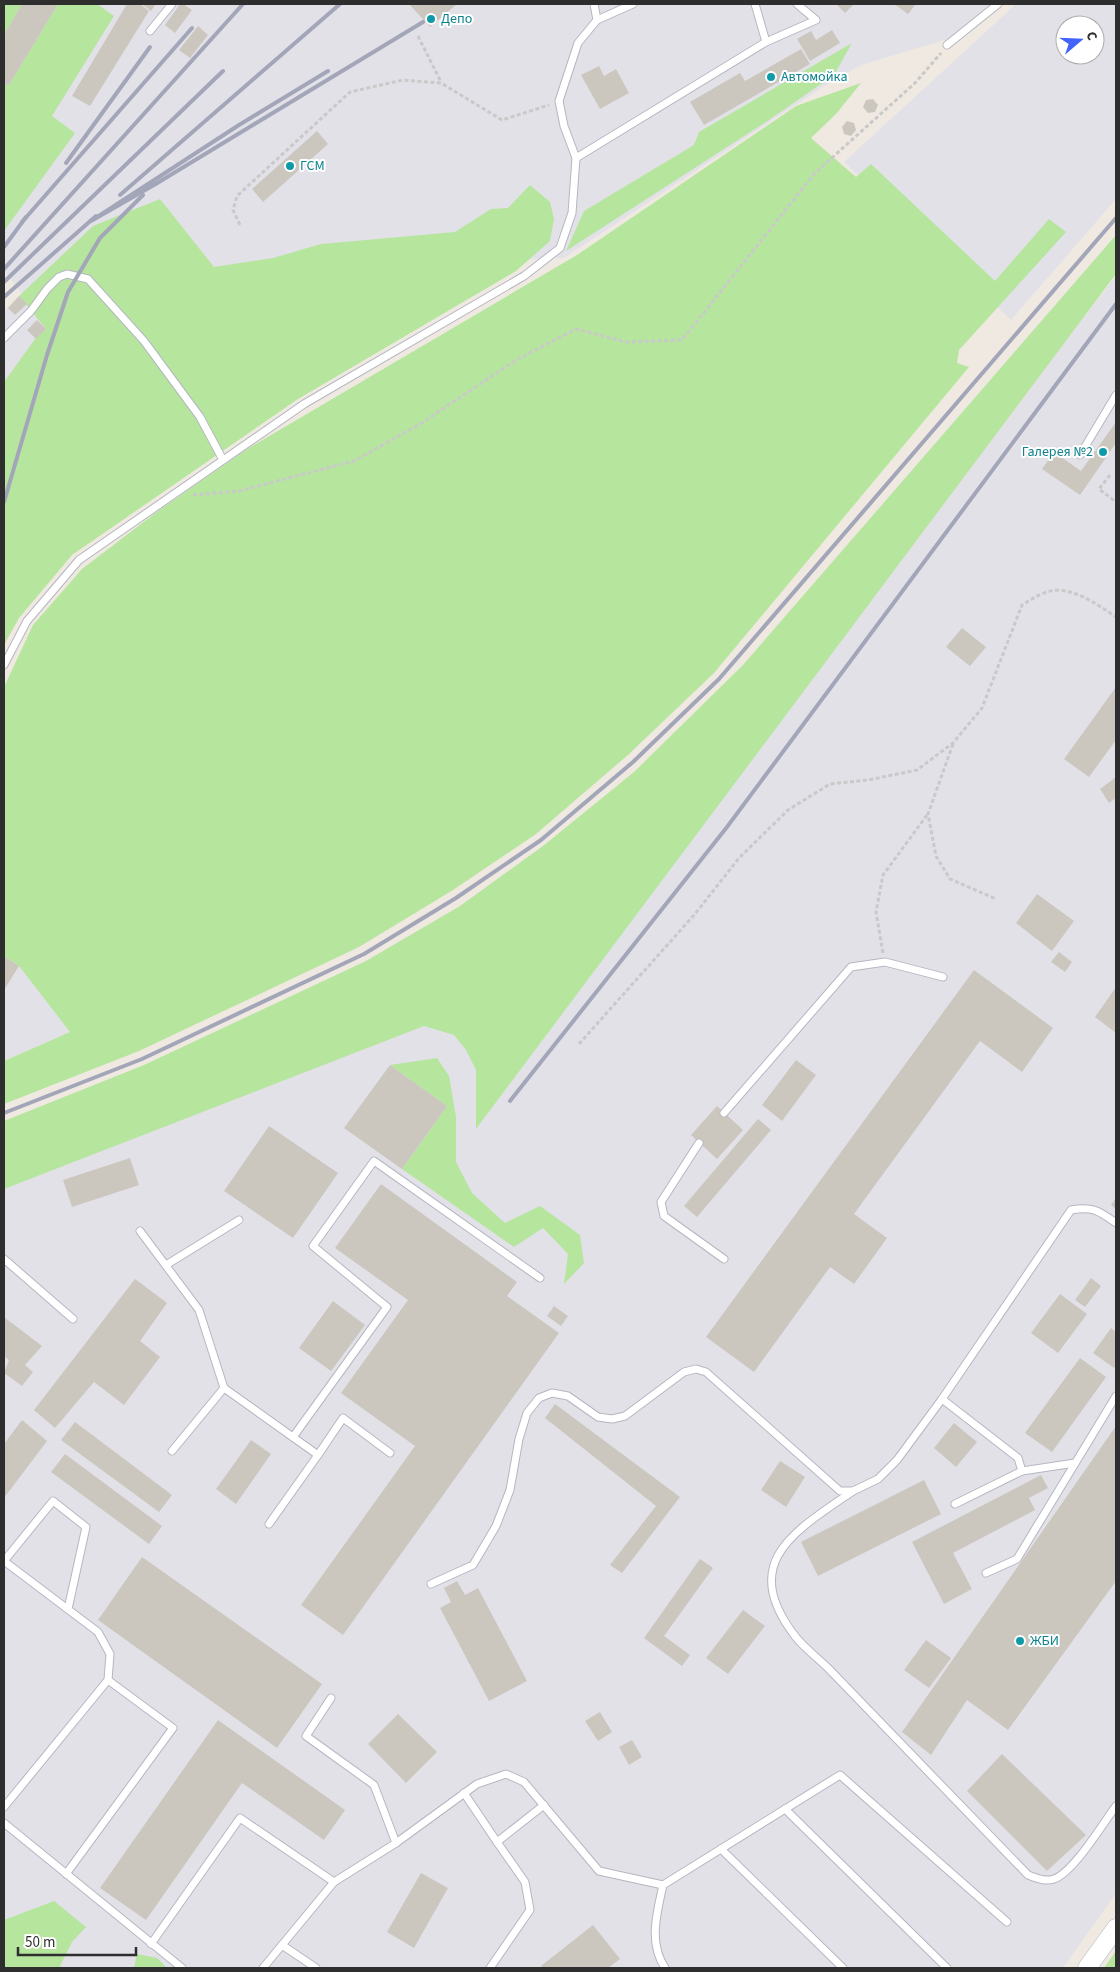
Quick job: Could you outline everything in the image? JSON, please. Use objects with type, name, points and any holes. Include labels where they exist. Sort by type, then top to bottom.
[{"type":"street","points":[[1087,1968],[1116,1928]]},
{"type":"lane","points":[[150,31],[172,4]]},
{"type":"lane","points":[[594,4],[597,20]]},
{"type":"lane","points":[[4,665],[27,621],[79,560],[304,404],[524,276],[560,248],[572,213],[576,158],[564,126],[559,101],[578,43],[597,20],[633,4]]},
{"type":"lane","points":[[755,4],[766,42]]},
{"type":"lane","points":[[576,158],[766,42],[816,20],[797,4]]},
{"type":"lane","points":[[947,45],[998,4]]},
{"type":"lane","points":[[4,338],[31,311],[47,289],[59,277],[66,274],[88,279],[109,300],[150,349],[200,417],[223,460]]},
{"type":"lane","points":[[1080,455],[1116,394]]},
{"type":"lane","points":[[724,1113],[851,967],[885,962],[943,977]]},
{"type":"lane","points":[[699,1143],[661,1202],[664,1216],[724,1259]]},
{"type":"lane","points":[[293,1437],[387,1307],[312,1246],[374,1161],[540,1278]]},
{"type":"lane","points":[[1116,1223],[1099,1211],[1086,1208],[1072,1210],[942,1399],[897,1460],[878,1479],[853,1491],[800,1528],[787,1541],[778,1555],[771,1576],[772,1594],[782,1616],[796,1637],[1028,1875],[1041,1880],[1054,1879],[1066,1872],[1116,1806]]},
{"type":"lane","points":[[166,1265],[239,1220]]},
{"type":"lane","points":[[140,1231],[199,1310],[224,1388],[318,1455]]},
{"type":"lane","points":[[4,1259],[73,1319]]},
{"type":"lane","points":[[430,1584],[473,1565],[496,1526],[510,1490],[519,1439],[527,1413],[539,1398],[552,1393],[568,1396],[598,1417],[612,1419],[625,1416],[684,1372],[696,1369],[706,1372],[840,1491],[853,1491]]},
{"type":"lane","points":[[172,1451],[224,1388]]},
{"type":"lane","points":[[986,1573],[1017,1559],[1116,1396]]},
{"type":"lane","points":[[942,1399],[1018,1458],[1022,1471]]},
{"type":"lane","points":[[269,1524],[343,1418],[390,1453]]},
{"type":"lane","points":[[955,1504],[1022,1471],[1074,1463]]},
{"type":"lane","points":[[4,1807],[108,1680],[110,1654],[98,1632],[4,1561],[53,1501],[86,1527],[68,1609]]},
{"type":"lane","points":[[66,1874],[173,1728],[108,1680]]},
{"type":"lane","points":[[331,1698],[306,1736],[374,1785],[396,1842]]},
{"type":"lane","points":[[263,1968],[334,1882],[396,1842],[477,1784],[506,1774],[524,1782],[599,1871],[663,1885],[840,1775],[1007,1922]]},
{"type":"lane","points":[[464,1793],[525,1882],[530,1910],[490,1968]]},
{"type":"lane","points":[[497,1842],[544,1805]]},
{"type":"lane","points":[[785,1809],[947,1968]]},
{"type":"lane","points":[[151,1944],[240,1818],[334,1882]]},
{"type":"lane","points":[[4,1823],[182,1968]]},
{"type":"lane","points":[[721,1849],[843,1968]]},
{"type":"lane","points":[[663,1885],[654,1926],[658,1958],[665,1968]]},
{"type":"lane","points":[[282,1945],[316,1968]]},
{"type":"path","points":[[418,36],[441,83]]},
{"type":"path","points":[[170,497],[239,491],[354,461],[420,424],[516,360],[576,329],[626,342],[682,340],[814,174],[916,83],[947,45]]},
{"type":"path","points":[[240,225],[233,210],[237,196],[350,92],[403,80],[441,83],[502,120],[559,101]]},
{"type":"path","points":[[1110,475],[1098,490],[1116,502]]},
{"type":"path","points":[[579,1044],[695,914],[739,858],[788,810],[830,784],[868,780],[917,770],[953,743],[982,708],[1022,605],[1048,591],[1066,590],[1098,605],[1116,617]]},
{"type":"path","points":[[885,962],[876,912],[883,875],[928,814],[953,743]]},
{"type":"path","points":[[928,814],[936,856],[950,879],[996,899]]},
{"type":"shaded area","points":[[4,4],[991,4],[948,39],[861,65],[821,88],[564,258],[207,272],[49,327],[4,382],[4,311],[22,294],[4,270]]},
{"type":"shaded area","points":[[1016,4],[1116,4],[1116,199],[1011,320],[844,162]]},
{"type":"shaded area","points":[[1116,276],[1116,1893],[1063,1968],[4,1968],[4,1165],[436,1012],[499,1069]]},
{"type":"shaded area","points":[[4,956],[19,966],[70,1032],[4,1061]]},
{"type":"green space","points":[[4,4],[22,4],[4,35]]},
{"type":"green space","points":[[58,4],[97,4],[114,16],[52,116],[75,133],[4,231],[4,83],[9,85]]},
{"type":"green space","points":[[852,43],[834,75],[766,122],[566,251],[584,211],[694,145],[699,132]]},
{"type":"green space","points":[[861,83],[836,114],[811,138],[856,177],[871,164],[995,281],[1049,219],[1066,232],[959,350],[957,363],[969,367],[714,673],[629,754],[536,834],[453,890],[359,947],[139,1051],[4,1104],[4,1061],[70,1032],[19,966],[4,956],[4,687],[33,625],[82,569],[158,511],[247,449],[577,255],[796,106]]},
{"type":"green space","points":[[530,185],[550,202],[554,219],[550,241],[516,271],[298,399],[72,555],[19,618],[4,645],[4,382],[35,339],[46,329],[19,296],[93,226],[160,199],[214,267],[273,258],[321,244],[455,232],[491,209],[508,208]]},
{"type":"green space","points":[[1116,235],[1116,274],[476,1129],[476,1070],[466,1050],[454,1035],[424,1026],[4,1189],[4,1121],[144,1065],[366,961],[460,906],[543,846],[634,772],[743,665]]},
{"type":"green space","points":[[437,1058],[449,1076],[456,1117],[456,1162],[472,1193],[505,1223],[540,1206],[580,1235],[584,1263],[564,1284],[568,1254],[543,1228],[514,1247],[402,1169],[447,1106],[390,1065]]},
{"type":"green space","points":[[54,1901],[86,1927],[72,1942],[60,1966],[62,1968],[4,1968],[4,1920]]},
{"type":"green space","points":[[1116,1951],[1116,1968],[1104,1968]]},
{"type":"green space","points":[[137,1954],[157,1958],[167,1968],[134,1968]]},
{"type":"building","points":[[22,4],[58,4],[9,85],[4,83],[4,35]]},
{"type":"building","points":[[127,4],[140,4],[149,11],[90,106],[72,96]]},
{"type":"building","points":[[142,4],[156,4],[151,11]]},
{"type":"building","points":[[180,4],[192,10],[175,33],[165,25]]},
{"type":"building","name":"Депо","points":[[409,4],[457,4],[430,27]]},
{"type":"building","points":[[836,4],[854,4],[845,13]]},
{"type":"building","points":[[894,4],[916,4],[908,14]]},
{"type":"building","points":[[198,26],[208,35],[190,58],[179,50]]},
{"type":"building","points":[[832,30],[840,43],[810,61],[797,39],[811,31],[816,40]]},
{"type":"building","points":[[801,49],[810,64],[704,125],[690,102],[740,73],[745,81]]},
{"type":"building","points":[[599,66],[604,76],[616,69],[629,93],[600,109],[581,75]]},
{"type":"building","points":[[873,99],[878,105],[875,112],[868,113],[863,107],[866,100]]},
{"type":"building","points":[[847,121],[854,123],[856,130],[851,136],[844,134],[842,127]]},
{"type":"building","name":"ГСМ","points":[[317,131],[328,144],[263,202],[252,189]]},
{"type":"building","points":[[19,296],[27,304],[15,315],[8,308]]},
{"type":"building","points":[[37,320],[46,329],[36,339],[27,330]]},
{"type":"building","points":[[1116,422],[1116,443],[1080,495],[1042,469],[1054,452],[1081,471]]},
{"type":"building","points":[[962,628],[986,647],[970,666],[946,647]]},
{"type":"building","points":[[1116,687],[1116,740],[1089,777],[1064,759]]},
{"type":"building","points":[[1116,777],[1116,798],[1109,803],[1100,789]]},
{"type":"building","points":[[1037,894],[1074,921],[1052,951],[1016,923]]},
{"type":"building","points":[[1059,952],[1072,962],[1065,972],[1051,962]]},
{"type":"building","points":[[4,956],[19,966],[4,990]]},
{"type":"building","points":[[974,970],[1053,1028],[1022,1072],[980,1041],[854,1214],[887,1238],[854,1284],[830,1267],[754,1372],[706,1337]]},
{"type":"building","points":[[1116,987],[1116,1033],[1095,1017]]},
{"type":"building","points":[[796,1060],[816,1075],[782,1121],[762,1105]]},
{"type":"building","points":[[390,1065],[447,1106],[402,1169],[344,1128]]},
{"type":"building","points":[[717,1106],[743,1130],[717,1159],[691,1135]]},
{"type":"building","points":[[758,1119],[771,1130],[697,1217],[684,1206]]},
{"type":"building","points":[[269,1126],[338,1173],[293,1238],[224,1191]]},
{"type":"building","points":[[130,1158],[139,1185],[72,1207],[63,1180]]},
{"type":"building","points":[[381,1184],[517,1282],[507,1296],[559,1333],[343,1635],[301,1605],[415,1446],[341,1393],[408,1300],[335,1248]]},
{"type":"building","points":[[1116,1198],[1116,1209],[1111,1205]]},
{"type":"building","points":[[1091,1278],[1101,1286],[1085,1307],[1075,1300]]},
{"type":"building","points":[[135,1279],[167,1303],[140,1341],[160,1357],[124,1405],[94,1382],[55,1428],[34,1410]]},
{"type":"building","points":[[1060,1294],[1087,1314],[1058,1353],[1031,1333]]},
{"type":"building","points":[[333,1301],[365,1325],[331,1371],[299,1348]]},
{"type":"building","points":[[554,1306],[568,1316],[561,1326],[547,1316]]},
{"type":"building","points":[[4,1317],[42,1346],[25,1365],[33,1372],[22,1386],[4,1373],[9,1360],[4,1356]]},
{"type":"building","points":[[1111,1328],[1116,1332],[1116,1366],[1114,1368],[1093,1353]]},
{"type":"building","points":[[1080,1358],[1106,1377],[1052,1452],[1025,1433]]},
{"type":"building","points":[[555,1404],[680,1497],[622,1573],[610,1565],[656,1506],[545,1418]]},
{"type":"building","points":[[22,1420],[47,1441],[4,1498],[4,1444]]},
{"type":"building","points":[[75,1422],[172,1495],[159,1512],[61,1440]]},
{"type":"building","points":[[954,1423],[977,1442],[956,1467],[934,1448]]},
{"type":"building","name":"ЖБИ","points":[[1116,1426],[1116,1581],[1008,1730],[967,1700],[931,1755],[902,1732]]},
{"type":"building","points":[[251,1440],[271,1454],[236,1504],[216,1489]]},
{"type":"building","points":[[65,1454],[162,1526],[149,1544],[51,1472]]},
{"type":"building","points":[[780,1461],[805,1477],[786,1507],[761,1490]]},
{"type":"building","points":[[1041,1475],[1048,1488],[1029,1498],[1035,1510],[953,1553],[972,1589],[944,1604],[912,1542]]},
{"type":"building","points":[[924,1480],[941,1514],[818,1576],[801,1542]]},
{"type":"building","points":[[142,1557],[322,1684],[277,1748],[98,1620]]},
{"type":"building","points":[[700,1559],[713,1568],[664,1636],[690,1655],[682,1666],[644,1638]]},
{"type":"building","points":[[457,1581],[465,1595],[478,1588],[527,1681],[489,1701],[440,1608],[451,1602],[444,1588]]},
{"type":"building","points":[[743,1610],[765,1626],[728,1674],[706,1658]]},
{"type":"building","points":[[926,1640],[951,1658],[929,1688],[904,1670]]},
{"type":"building","points":[[600,1712],[612,1732],[598,1741],[585,1721]]},
{"type":"building","points":[[398,1714],[437,1752],[406,1783],[368,1744]]},
{"type":"building","points":[[218,1720],[345,1810],[324,1840],[242,1783],[146,1920],[100,1888]]},
{"type":"building","points":[[632,1740],[642,1757],[629,1765],[619,1747]]},
{"type":"building","points":[[1002,1754],[1086,1835],[1047,1871],[967,1791]]},
{"type":"building","points":[[421,1873],[448,1888],[414,1948],[387,1932]]},
{"type":"building","points":[[593,1925],[620,1959],[608,1968],[542,1968],[541,1966]]},
{"type":"railway","points":[[4,269],[243,4]]},
{"type":"railway","points":[[120,195],[340,4]]},
{"type":"railway","points":[[328,71],[239,125],[91,221],[154,185],[423,22]]},
{"type":"railway","points":[[22,222],[192,28]]},
{"type":"railway","points":[[66,163],[150,47]]},
{"type":"railway","points":[[4,282],[223,71]]},
{"type":"railway","points":[[4,502],[47,355],[68,292],[100,238],[143,195]]},
{"type":"railway","points":[[4,297],[96,216]]},
{"type":"railway","points":[[4,247],[26,217]]},
{"type":"railway","points":[[4,1113],[142,1059],[364,954],[456,898],[541,840],[633,762],[719,679],[1116,218]]},
{"type":"railway","points":[[510,1101],[727,827],[1116,304]]},
{"type":"place","name":"Депо","points":[[431,19]]},
{"type":"place","name":"Автомойка","points":[[771,77]]},
{"type":"place","name":"ГСМ","points":[[290,166]]},
{"type":"place","name":"Галерея №2","points":[[1103,452]]},
{"type":"place","name":"ЖБИ","points":[[1020,1641]]}]
